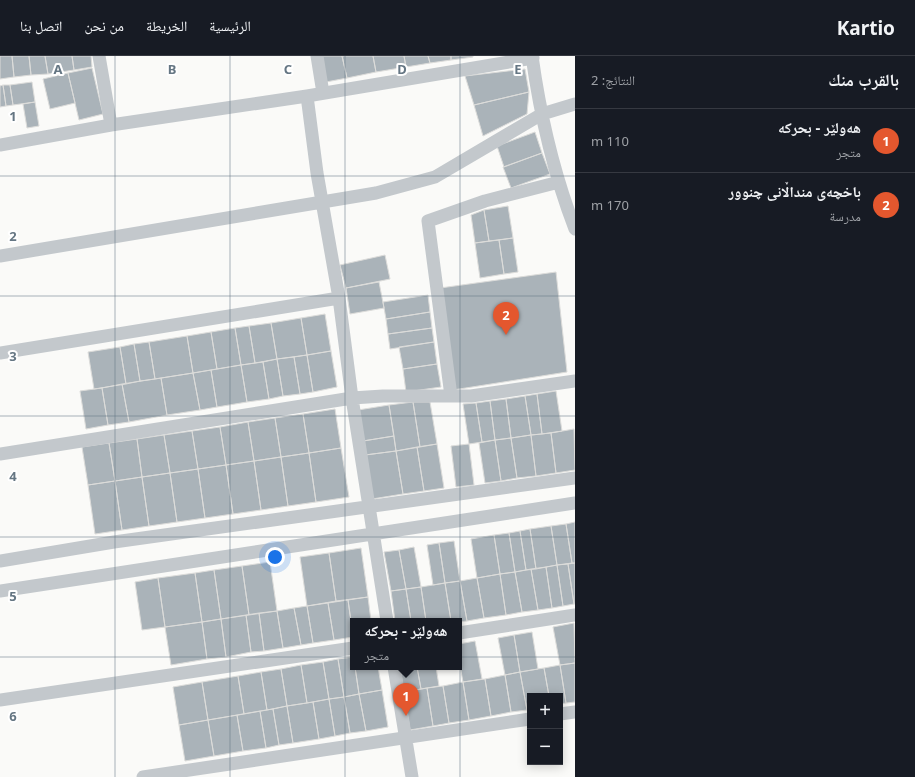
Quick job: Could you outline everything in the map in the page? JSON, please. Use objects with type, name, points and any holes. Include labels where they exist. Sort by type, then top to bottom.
[{"type":"street","points":[[99,56],[111,125]]},
{"type":"street","points":[[317,56],[323,93]]},
{"type":"street","points":[[0,145],[111,125],[307,96],[532,57],[542,114],[564,202],[575,229]]},
{"type":"street","points":[[307,96],[322,203],[339,298],[352,398],[387,618]]},
{"type":"street","points":[[0,256],[376,193],[435,177],[542,114],[575,104]]},
{"type":"street","points":[[451,396],[428,221],[485,202],[560,182]]},
{"type":"street","points":[[0,353],[339,298]]},
{"type":"street","points":[[0,454],[352,398],[383,396],[471,396],[575,380]]},
{"type":"street","points":[[0,560],[114,542],[575,478]]},
{"type":"street","points":[[0,591],[374,535],[575,503]]},
{"type":"street","points":[[462,633],[575,616]]},
{"type":"street","points":[[0,700],[350,648]]},
{"type":"street","points":[[395,670],[412,777]]},
{"type":"street","points":[[563,714],[575,712]]},
{"type":"street","points":[[143,777],[527,719]]},
{"type":"building","points":[[0,56],[12,56],[14,77],[0,79]]},
{"type":"building","points":[[12,56],[29,56],[31,75],[14,77]]},
{"type":"building","points":[[29,56],[45,56],[48,74],[31,75]]},
{"type":"building","points":[[45,56],[72,56],[74,70],[48,74]]},
{"type":"building","points":[[72,56],[91,56],[92,67],[74,70]]},
{"type":"building","points":[[321,56],[342,56],[347,78],[326,82]]},
{"type":"building","points":[[342,56],[373,56],[376,72],[347,78]]},
{"type":"building","points":[[373,56],[404,56],[406,67],[376,72]]},
{"type":"building","points":[[404,56],[428,56],[430,63],[406,67]]},
{"type":"building","points":[[428,56],[451,56],[451,60],[430,63]]},
{"type":"building","points":[[451,56],[473,56],[473,57],[451,60]]},
{"type":"building","points":[[92,68],[103,114],[79,120],[68,73]]},
{"type":"building","points":[[525,69],[529,92],[474,105],[465,76]]},
{"type":"building","points":[[68,73],[75,103],[50,109],[43,79]]},
{"type":"building","points":[[32,82],[35,102],[13,105],[10,85]]},
{"type":"building","points":[[3,85],[10,85],[13,105],[6,106]]},
{"type":"building","points":[[3,85],[6,106],[0,107],[0,86]]},
{"type":"building","points":[[529,92],[527,114],[483,136],[474,105]]},
{"type":"building","points":[[35,102],[39,126],[27,128],[23,104]]},
{"type":"building","points":[[535,132],[542,153],[504,167],[497,146]]},
{"type":"building","points":[[542,153],[550,174],[511,188],[503,167]]},
{"type":"building","points":[[508,206],[513,238],[489,241],[484,210]]},
{"type":"building","points":[[484,210],[489,241],[475,243],[471,215]]},
{"type":"building","points":[[513,238],[518,272],[504,274],[499,240]]},
{"type":"building","points":[[499,240],[504,274],[480,278],[475,243]]},
{"type":"building","points":[[385,255],[390,279],[346,288],[340,265]]},
{"type":"building","points":[[556,272],[567,372],[453,390],[440,288]]},
{"type":"building","points":[[379,282],[384,308],[350,314],[346,288]]},
{"type":"building","points":[[428,295],[430,312],[386,319],[383,302]]},
{"type":"building","points":[[430,312],[432,328],[388,334],[386,319]]},
{"type":"building","points":[[325,314],[331,351],[307,355],[301,318]]},
{"type":"building","points":[[301,318],[307,355],[277,359],[271,323]]},
{"type":"building","points":[[271,323],[277,359],[255,363],[249,326]]},
{"type":"building","points":[[249,326],[255,363],[241,365],[235,328]]},
{"type":"building","points":[[235,328],[241,365],[217,369],[211,332]]},
{"type":"building","points":[[432,328],[434,342],[390,349],[388,334]]},
{"type":"building","points":[[211,332],[217,369],[193,373],[187,336]]},
{"type":"building","points":[[187,336],[193,373],[155,379],[149,342]]},
{"type":"building","points":[[149,342],[155,379],[140,381],[134,344]]},
{"type":"building","points":[[434,342],[437,364],[403,369],[399,347]]},
{"type":"building","points":[[134,344],[140,381],[126,384],[120,347]]},
{"type":"building","points":[[120,347],[126,384],[94,389],[88,352]]},
{"type":"building","points":[[331,351],[337,387],[313,392],[307,355]]},
{"type":"building","points":[[307,355],[313,392],[300,394],[294,357]]},
{"type":"building","points":[[294,357],[300,394],[283,396],[277,359]]},
{"type":"building","points":[[277,359],[283,396],[269,399],[263,362]]},
{"type":"building","points":[[263,362],[269,399],[247,402],[241,365]]},
{"type":"building","points":[[437,364],[441,387],[406,392],[403,369]]},
{"type":"building","points":[[241,365],[247,402],[217,407],[211,370]]},
{"type":"building","points":[[211,370],[217,407],[200,410],[193,373]]},
{"type":"building","points":[[193,373],[200,410],[167,415],[161,378]]},
{"type":"building","points":[[161,378],[167,415],[129,422],[122,384]]},
{"type":"building","points":[[122,384],[129,422],[108,425],[102,388]]},
{"type":"building","points":[[102,388],[108,425],[86,429],[80,391]]},
{"type":"building","points":[[556,391],[562,431],[542,434],[537,394]]},
{"type":"building","points":[[537,394],[542,434],[531,435],[525,396]]},
{"type":"building","points":[[525,396],[531,435],[511,438],[506,399]]},
{"type":"building","points":[[506,399],[511,438],[495,440],[490,401]]},
{"type":"building","points":[[490,401],[495,440],[482,442],[476,403]]},
{"type":"building","points":[[413,402],[420,447],[396,451],[389,405]]},
{"type":"building","points":[[413,402],[430,402],[437,444],[420,447]]},
{"type":"building","points":[[476,403],[482,442],[469,444],[463,404]]},
{"type":"building","points":[[389,405],[394,436],[363,441],[358,410]]},
{"type":"building","points":[[335,409],[341,448],[309,453],[303,414]]},
{"type":"building","points":[[303,414],[309,453],[281,457],[275,418]]},
{"type":"building","points":[[275,418],[281,457],[254,461],[248,422]]},
{"type":"building","points":[[248,422],[254,461],[226,465],[220,427]]},
{"type":"building","points":[[220,427],[226,465],[198,469],[192,431]]},
{"type":"building","points":[[574,429],[575,470],[556,473],[551,433]]},
{"type":"building","points":[[192,431],[198,469],[170,473],[164,435]]},
{"type":"building","points":[[551,433],[556,473],[536,476],[531,435]]},
{"type":"building","points":[[164,435],[170,473],[142,477],[137,439]]},
{"type":"building","points":[[531,435],[536,476],[517,478],[511,438]]},
{"type":"building","points":[[394,436],[396,451],[365,455],[363,441]]},
{"type":"building","points":[[511,438],[517,478],[501,481],[495,440]]},
{"type":"building","points":[[137,439],[142,477],[115,481],[109,443]]},
{"type":"building","points":[[495,440],[501,481],[485,483],[479,443]]},
{"type":"building","points":[[109,443],[115,481],[88,485],[82,447]]},
{"type":"building","points":[[437,444],[444,488],[424,491],[417,447]]},
{"type":"building","points":[[469,444],[474,485],[456,487],[451,446]]},
{"type":"building","points":[[417,447],[424,491],[403,494],[396,451]]},
{"type":"building","points":[[341,448],[349,497],[316,502],[309,453]]},
{"type":"building","points":[[396,451],[403,494],[372,499],[365,455]]},
{"type":"building","points":[[309,453],[316,502],[288,506],[281,457]]},
{"type":"building","points":[[281,457],[288,506],[261,510],[254,461]]},
{"type":"building","points":[[254,461],[261,510],[233,514],[226,465]]},
{"type":"building","points":[[226,465],[233,514],[205,518],[198,469]]},
{"type":"building","points":[[198,469],[205,518],[177,522],[170,473]]},
{"type":"building","points":[[170,473],[177,522],[149,526],[142,477]]},
{"type":"building","points":[[142,477],[149,526],[122,530],[115,481]]},
{"type":"building","points":[[115,481],[122,530],[95,534],[88,485]]},
{"type":"building","points":[[575,522],[575,563],[572,563],[566,524]]},
{"type":"building","points":[[566,524],[572,563],[557,565],[551,526]]},
{"type":"building","points":[[551,526],[557,565],[536,569],[530,529]]},
{"type":"building","points":[[530,529],[536,569],[526,570],[520,531]]},
{"type":"building","points":[[520,531],[526,570],[515,572],[509,533]]},
{"type":"building","points":[[509,533],[515,572],[500,574],[494,535]]},
{"type":"building","points":[[494,535],[500,574],[477,578],[471,539]]},
{"type":"building","points":[[454,541],[460,581],[445,583],[439,543]]},
{"type":"building","points":[[439,543],[445,583],[433,585],[427,545]]},
{"type":"building","points":[[414,547],[421,587],[406,589],[399,550]]},
{"type":"building","points":[[361,548],[368,597],[336,601],[329,553]]},
{"type":"building","points":[[399,550],[406,589],[391,591],[384,552]]},
{"type":"building","points":[[329,553],[336,601],[307,606],[300,557]]},
{"type":"building","points":[[270,562],[277,611],[249,615],[242,566]]},
{"type":"building","points":[[575,563],[575,604],[574,604],[568,564]]},
{"type":"building","points":[[568,564],[574,604],[563,606],[557,565]]},
{"type":"building","points":[[557,565],[563,606],[552,608],[546,567]]},
{"type":"building","points":[[242,566],[249,615],[221,619],[214,570]]},
{"type":"building","points":[[546,567],[552,608],[538,610],[531,569]]},
{"type":"building","points":[[531,569],[538,610],[522,612],[515,572]]},
{"type":"building","points":[[214,570],[221,619],[202,622],[195,573]]},
{"type":"building","points":[[515,572],[522,612],[506,615],[500,574]]},
{"type":"building","points":[[195,573],[202,622],[165,627],[158,578]]},
{"type":"building","points":[[500,574],[506,615],[484,618],[477,578]]},
{"type":"building","points":[[158,578],[165,627],[142,630],[135,582]]},
{"type":"building","points":[[477,578],[484,618],[467,621],[460,581]]},
{"type":"building","points":[[460,581],[467,621],[462,622],[462,618],[451,618],[445,583]]},
{"type":"building","points":[[445,583],[451,618],[426,618],[421,587]]},
{"type":"building","points":[[421,587],[426,618],[411,618],[406,589]]},
{"type":"building","points":[[406,589],[411,618],[395,618],[391,591]]},
{"type":"building","points":[[368,597],[371,618],[351,618],[348,600]]},
{"type":"building","points":[[348,600],[350,618],[350,637],[334,640],[328,603]]},
{"type":"building","points":[[328,603],[334,640],[313,643],[307,606]]},
{"type":"building","points":[[307,606],[313,643],[301,645],[294,608]]},
{"type":"building","points":[[294,608],[301,645],[283,648],[277,611]]},
{"type":"building","points":[[277,611],[283,648],[264,651],[259,613]]},
{"type":"building","points":[[259,613],[264,651],[251,652],[246,615]]},
{"type":"building","points":[[246,615],[251,652],[226,657],[221,619]]},
{"type":"building","points":[[221,619],[226,657],[207,659],[202,622]]},
{"type":"building","points":[[202,622],[207,659],[171,665],[165,627]]},
{"type":"building","points":[[574,623],[575,663],[560,665],[553,627]]},
{"type":"building","points":[[532,632],[538,669],[520,672],[514,635]]},
{"type":"building","points":[[514,635],[520,672],[505,675],[498,638]]},
{"type":"building","points":[[475,641],[482,679],[463,682],[461,670],[462,643]]},
{"type":"building","points":[[350,657],[350,670],[355,670],[359,694],[344,697],[338,659]]},
{"type":"building","points":[[338,659],[344,697],[329,699],[323,662]]},
{"type":"building","points":[[323,662],[329,699],[307,703],[301,665]]},
{"type":"building","points":[[575,663],[575,702],[566,703],[560,665]]},
{"type":"building","points":[[301,665],[307,703],[287,706],[281,669]]},
{"type":"building","points":[[560,665],[566,703],[563,704],[563,693],[548,693],[544,668]]},
{"type":"building","points":[[544,668],[548,693],[527,693],[527,710],[520,672]]},
{"type":"building","points":[[281,669],[287,706],[267,710],[261,672]]},
{"type":"building","points":[[355,670],[379,670],[382,690],[359,694]]},
{"type":"building","points":[[400,670],[418,670],[421,689],[404,692]]},
{"type":"building","points":[[418,670],[436,670],[439,686],[421,689]]},
{"type":"building","points":[[261,672],[267,710],[244,714],[238,676]]},
{"type":"building","points":[[520,672],[527,710],[511,712],[505,675]]},
{"type":"building","points":[[505,675],[511,712],[491,716],[485,679]]},
{"type":"building","points":[[238,676],[244,714],[208,720],[202,682]]},
{"type":"building","points":[[485,679],[491,716],[469,720],[463,682]]},
{"type":"building","points":[[202,682],[208,720],[179,725],[173,687]]},
{"type":"building","points":[[463,682],[469,720],[449,723],[443,686]]},
{"type":"building","points":[[443,686],[449,723],[433,726],[427,688]]},
{"type":"building","points":[[427,688],[433,726],[410,730],[404,692]]},
{"type":"building","points":[[382,690],[388,727],[366,731],[359,694]]},
{"type":"building","points":[[359,694],[366,731],[350,733],[344,697]]},
{"type":"building","points":[[344,697],[350,733],[335,736],[329,699]]},
{"type":"building","points":[[329,699],[335,736],[319,739],[313,702]]},
{"type":"building","points":[[313,702],[319,739],[293,743],[287,706]]},
{"type":"building","points":[[287,706],[293,743],[279,745],[273,709]]},
{"type":"building","points":[[273,709],[279,745],[266,748],[260,711]]},
{"type":"building","points":[[260,711],[266,748],[243,751],[237,715]]},
{"type":"building","points":[[237,715],[243,751],[214,756],[208,720]]},
{"type":"building","points":[[208,720],[214,756],[185,761],[179,725]]},
{"type":"place","name":"باخچەی منداڵانی چنوور","points":[[506,335]]},
{"type":"place","name":"هەولێر - بحرکە","points":[[406,716]]}]
